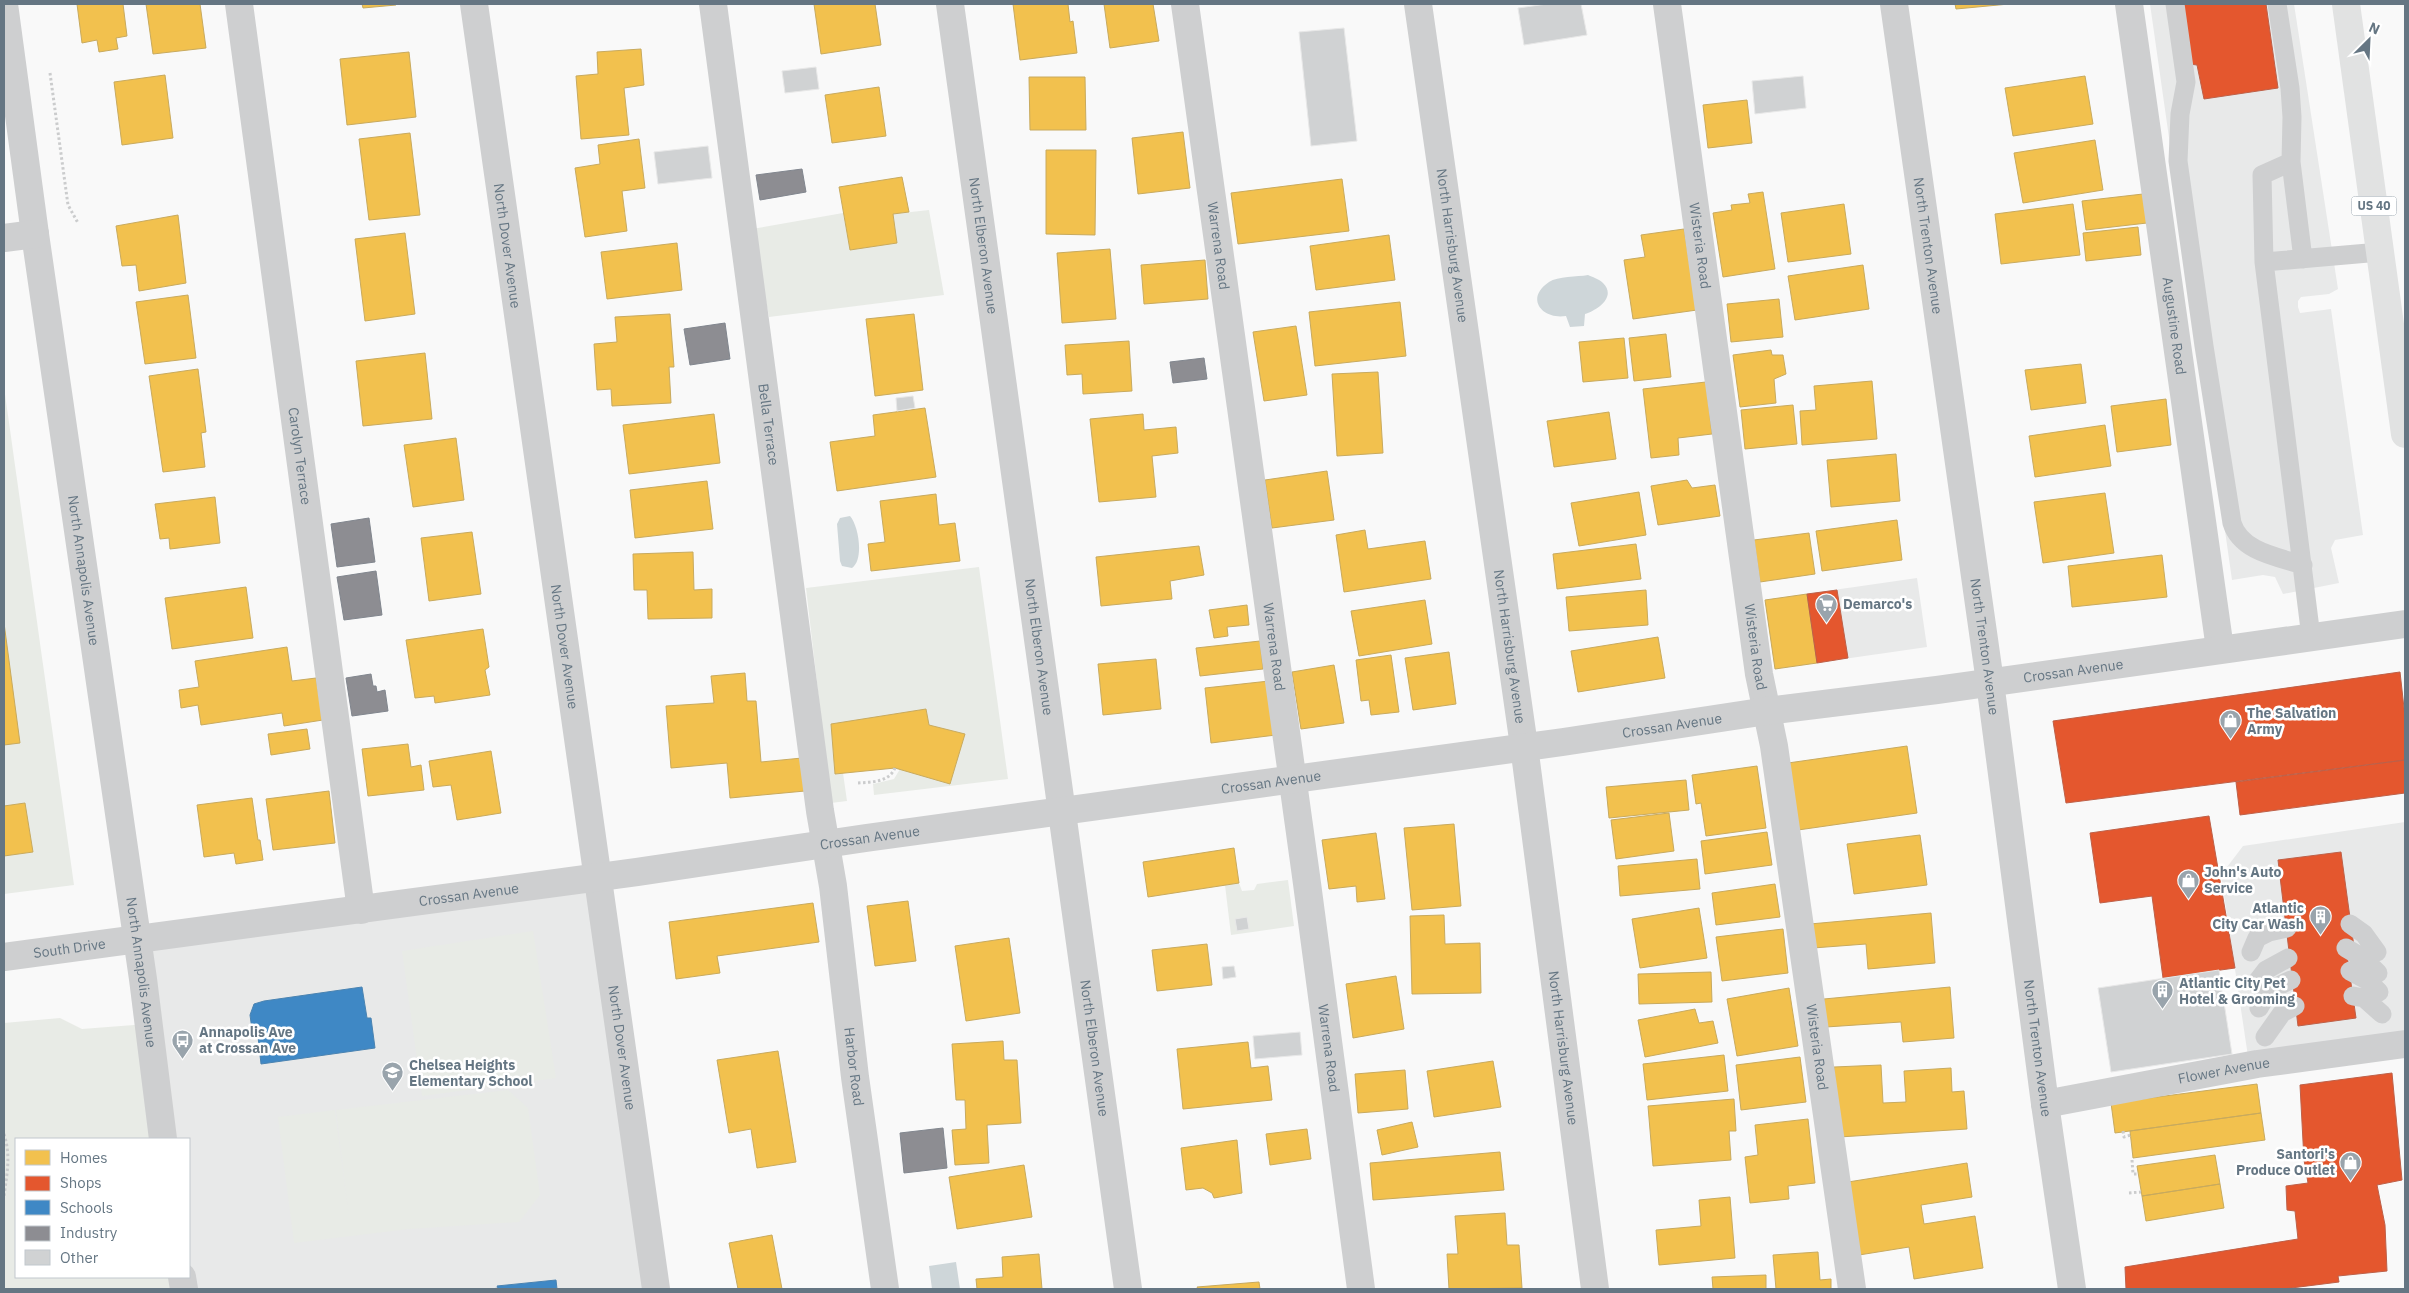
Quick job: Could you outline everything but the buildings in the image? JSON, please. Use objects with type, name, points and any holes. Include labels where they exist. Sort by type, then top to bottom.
[{"type":"highway","name":"US 40","points":[[2346,4],[2405,434]]},
{"type":"street","name":"North Annapolis Avenue","points":[[4,4],[35,234],[137,939],[163,1138]]},
{"type":"street","name":"Carolyn Terrace","points":[[238,4],[361,910]]},
{"type":"street","name":"North Dover Avenue","points":[[474,4],[517,325],[656,1289]]},
{"type":"street","name":"Bella Terrace","points":[[713,4],[819,802],[827,844]]},
{"type":"street","name":"North Elberon Avenue","points":[[950,4],[1128,1289]]},
{"type":"street","name":"Warrena Road","points":[[1184,4],[1361,1289]]},
{"type":"street","name":"North Harrisburg Avenue","points":[[1418,4],[1524,746],[1595,1289]]},
{"type":"street","name":"Wisteria Road","points":[[1667,4],[1759,674],[1774,746],[1852,1289]]},
{"type":"street","name":"North Trenton Avenue","points":[[1894,4],[1990,682],[2045,1104],[2072,1289]]},
{"type":"street","name":"Augustine Road","points":[[2129,4],[2220,649]]},
{"type":"street","points":[[4,238],[35,234]]},
{"type":"street","name":"Crossan Avenue","points":[[137,939],[361,910],[1767,711],[2405,624]]},
{"type":"street","name":"Harbor Road","points":[[827,844],[855,1077],[885,1289]]},
{"type":"street","name":"South Drive","points":[[4,957],[137,939]]},
{"type":"street","name":"Flower Avenue","points":[[2045,1104],[2257,1064],[2405,1044]]},
{"type":"lane","points":[[2175,4],[2186,82],[2180,114],[2178,161],[2204,346],[2232,524],[2235,534],[2256,550],[2303,565]]},
{"type":"lane","points":[[2277,4],[2292,117],[2291,162],[2303,259]]},
{"type":"lane","points":[[2291,162],[2262,175],[2264,262],[2311,637]]},
{"type":"lane","points":[[2264,262],[2380,252]]},
{"type":"lane","points":[[2350,924],[2364,934],[2377,952]]},
{"type":"lane","points":[[2251,952],[2257,938],[2269,932],[2287,928]]},
{"type":"lane","points":[[2346,948],[2363,958],[2378,973]]},
{"type":"lane","points":[[2256,984],[2266,970],[2288,958]]},
{"type":"lane","points":[[2350,971],[2367,980],[2379,992]]},
{"type":"lane","points":[[2260,1008],[2266,996],[2277,986],[2291,980]]},
{"type":"lane","points":[[2353,996],[2364,998],[2382,1014]]},
{"type":"lane","points":[[2265,1037],[2282,1013],[2295,1006]]},
{"type":"path","points":[[50,72],[68,205],[78,223]]},
{"type":"path","points":[[858,783],[887,778],[892,775],[895,768]]},
{"type":"path","points":[[2123,1131],[2124,1137],[2131,1135]]},
{"type":"path","points":[[4,1134],[9,1150],[10,1162],[4,1196]]},
{"type":"path","points":[[2132,1160],[2133,1174],[2138,1174]]},
{"type":"path","points":[[2129,1193],[2141,1192]]},
{"type":"shaded area","points":[[2150,4],[2294,4],[2338,289],[2329,294],[2301,297],[2298,301],[2298,307],[2300,313],[2331,309],[2363,535],[2335,540],[2331,548],[2339,583],[2283,594],[2275,577],[2263,575],[2232,580]]},
{"type":"shaded area","points":[[929,210],[944,295],[769,317],[752,229],[843,213],[850,250],[897,243],[893,214]]},
{"type":"shaded area","points":[[1588,275],[1603,283],[1608,293],[1607,298],[1600,306],[1585,314],[1584,326],[1570,327],[1566,316],[1550,315],[1540,307],[1537,301],[1538,295],[1549,282],[1562,278]]},
{"type":"shaded area","points":[[4,387],[74,885],[4,894],[4,856],[32,852],[25,803],[4,807]]},
{"type":"shaded area","points":[[850,516],[856,527],[859,543],[858,558],[852,568],[842,566],[840,561],[837,524],[840,518]]},
{"type":"shaded area","points":[[979,567],[1008,779],[874,795],[873,784],[894,779],[900,769],[950,784],[965,734],[929,725],[926,709],[831,725],[835,774],[843,773],[847,801],[831,803],[806,588]]},
{"type":"shaded area","points":[[1917,578],[1927,647],[1775,669],[1765,600]]},
{"type":"shaded area","points":[[2405,822],[2405,1047],[2250,1070],[2221,875],[2243,846]]},
{"type":"shaded area","name":"Chelsea Heights Elementary School","points":[[598,877],[656,1289],[184,1289],[190,1278],[190,1138],[163,1138],[137,939]]},
{"type":"shaded area","points":[[1288,880],[1294,926],[1231,935],[1225,885],[1239,883],[1242,891],[1254,890],[1257,884]]},
{"type":"shaded area","points":[[533,931],[556,1078],[422,1096],[402,951]]},
{"type":"shaded area","points":[[60,1018],[82,1029],[147,1024],[163,1138],[15,1138],[15,1278],[182,1278],[184,1289],[4,1289],[4,1023]]},
{"type":"shaded area","points":[[508,1090],[528,1108],[540,1195],[519,1222],[409,1229],[294,1243],[278,1117],[335,1110],[349,1218],[336,1110]]},
{"type":"shaded area","points":[[956,1262],[960,1289],[932,1289],[929,1266]]},
{"type":"place","name":"Demarco's","points":[[1827,623]]},
{"type":"place","name":"The Salvation Army","points":[[2231,740]]},
{"type":"place","name":"John's Auto Service","points":[[2188,899]]},
{"type":"place","name":"Atlantic City Car Wash","points":[[2320,935]]},
{"type":"place","name":"Atlantic City Pet Hotel & Grooming","points":[[2163,1010]]},
{"type":"place","name":"Annapolis Ave at Crossan Ave","points":[[183,1059]]},
{"type":"place","name":"Chelsea Heights Elementary School","points":[[393,1092]]},
{"type":"place","name":"Santori's Produce Outlet","points":[[2351,1181]]}]
